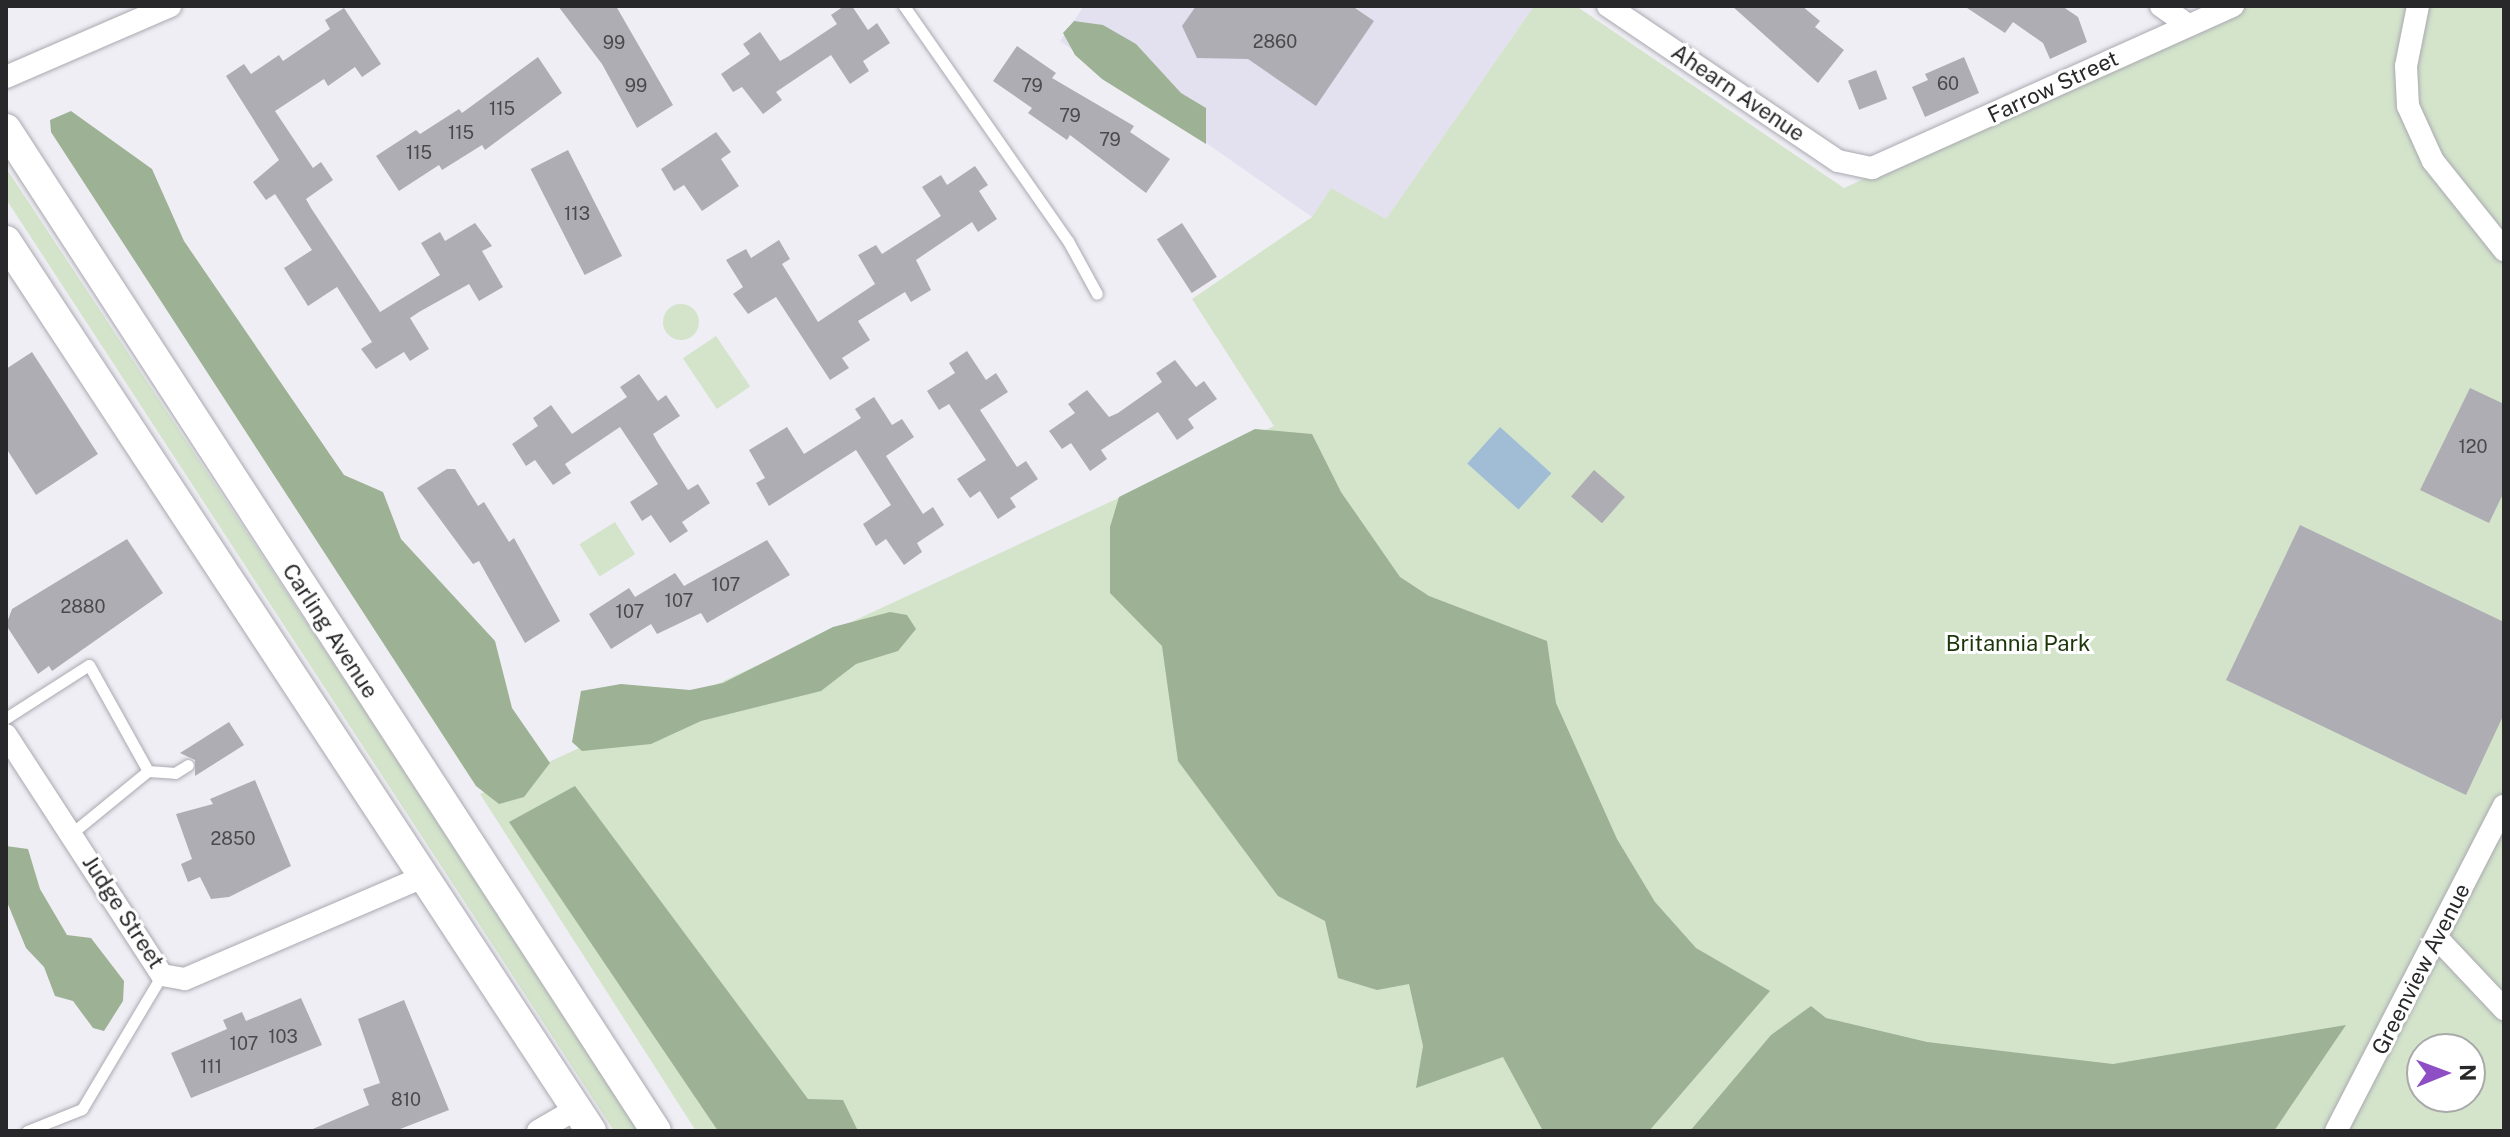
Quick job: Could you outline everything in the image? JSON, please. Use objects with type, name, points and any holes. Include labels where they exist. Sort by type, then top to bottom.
[{"type":"main road","name":"Carling Avenue","points":[[6,129],[656,1131]]},
{"type":"main road","points":[[6,241],[583,1120]]},
{"type":"street","points":[[6,77],[170,6]]},
{"type":"street","name":"Ahearn Avenue","points":[[1608,6],[1838,161],[1872,168]]},
{"type":"street","points":[[2161,6],[2188,25]]},
{"type":"street","name":"Farrow Street","points":[[1872,168],[2233,6]]},
{"type":"street","points":[[2418,6],[2406,66],[2408,106],[2433,161],[2504,250]]},
{"type":"street","name":"Judge Street","points":[[6,735],[162,975],[185,979],[423,877]]},
{"type":"street","name":"Greenview Avenue","points":[[2336,1131],[2504,806]]},
{"type":"street","points":[[2437,938],[2504,1009]]},
{"type":"street","points":[[538,1131],[583,1120]]},
{"type":"lane","points":[[904,6],[1068,241],[1097,294]]},
{"type":"lane","points":[[6,718],[89,665],[148,771]]},
{"type":"lane","points":[[72,833],[148,771],[175,773],[188,765]]},
{"type":"lane","points":[[27,1131],[82,1109],[162,975]]},
{"type":"shaded area","points":[[1084,6],[1534,6],[1386,219],[1331,188],[1312,217],[1060,41]]},
{"type":"green space","name":"Britannia Park","points":[[1534,6],[1576,6],[1844,188],[2238,6],[2504,6],[2504,1131],[696,1131],[480,794],[1274,426],[1192,299],[1312,217],[1331,188],[1386,219]]},
{"type":"green space","points":[[1074,21],[1103,25],[1136,44],[1181,93],[1206,108],[1206,144],[1102,79],[1075,55],[1063,33]]},
{"type":"green space","points":[[71,111],[152,169],[184,241],[344,475],[383,492],[401,539],[495,641],[512,708],[550,763],[524,797],[499,804],[476,786],[51,132],[50,120]]},
{"type":"green space","points":[[6,168],[638,1131],[614,1131],[6,199]]},
{"type":"green space","points":[[681,304],[693,310],[699,322],[693,334],[681,340],[669,334],[663,322],[669,310]]},
{"type":"green space","points":[[716,336],[750,387],[717,409],[683,358]]},
{"type":"green space","points":[[1255,429],[1312,434],[1341,492],[1400,577],[1429,596],[1547,641],[1556,703],[1617,839],[1655,902],[1696,948],[1770,991],[1649,1131],[1543,1131],[1503,1057],[1416,1088],[1423,1046],[1409,984],[1377,990],[1338,978],[1325,921],[1278,896],[1178,761],[1162,646],[1110,593],[1110,527],[1119,497]]},
{"type":"green space","points":[[615,522],[635,554],[600,576],[579,544]]},
{"type":"green space","points":[[890,612],[907,615],[916,629],[898,651],[856,664],[821,691],[701,721],[651,744],[582,751],[572,742],[581,691],[621,684],[690,690],[723,683],[833,627]]},
{"type":"green space","points":[[575,786],[808,1099],[843,1100],[858,1131],[718,1131],[509,822]]},
{"type":"green space","points":[[6,846],[28,849],[40,889],[67,935],[91,938],[124,981],[123,1001],[104,1031],[93,1028],[73,1001],[55,996],[44,967],[26,948],[7,902]]},
{"type":"green space","points":[[1811,1006],[1826,1018],[1927,1042],[2113,1064],[2346,1025],[2274,1131],[1690,1131],[1771,1035]]},
{"type":"water","points":[[1500,427],[1551,473],[1518,510],[1467,463]]},
{"type":"building","points":[[558,6],[616,6],[673,105],[637,128],[602,64]]},
{"type":"building","points":[[844,6],[852,6],[868,30],[877,23],[890,43],[863,61],[869,71],[850,84],[831,55],[776,92],[782,100],[763,114],[742,87],[733,92],[721,74],[750,54],[743,44],[760,32],[780,61],[837,24],[831,15]]},
{"type":"building","points":[[1196,6],[1352,6],[1374,21],[1316,106],[1248,59],[1197,58],[1182,26]]},
{"type":"building","points":[[1732,6],[1802,6],[1820,21],[1815,27],[1844,50],[1818,83]]},
{"type":"building","points":[[1964,6],[2062,6],[2078,17],[2087,42],[2050,59],[2043,43],[2013,22],[2005,33]]},
{"type":"building","points":[[344,8],[381,64],[362,77],[355,67],[328,86],[324,79],[275,111],[313,168],[321,162],[333,180],[306,199],[311,208],[380,312],[440,275],[421,243],[440,232],[445,241],[475,223],[492,246],[482,251],[503,287],[479,301],[469,284],[419,312],[410,318],[429,349],[410,361],[404,352],[376,369],[361,349],[372,342],[337,287],[308,306],[284,268],[312,250],[275,194],[266,200],[253,182],[279,160],[226,76],[244,64],[251,74],[279,55],[283,61],[330,29],[325,20]]},
{"type":"building","points":[[1017,46],[1056,73],[1052,78],[1134,126],[1130,132],[1170,159],[1146,193],[1070,135],[1067,140],[1028,113],[1032,108],[993,81]]},
{"type":"building","points":[[538,57],[562,93],[485,150],[482,145],[442,170],[439,165],[399,191],[376,156],[416,130],[420,134],[459,109],[462,113]]},
{"type":"building","points":[[1964,57],[1979,93],[1925,117],[1912,87],[1928,80],[1925,74]]},
{"type":"building","points":[[1876,70],[1887,99],[1859,110],[1848,81]]},
{"type":"building","points":[[716,132],[731,152],[721,159],[739,186],[702,211],[684,185],[674,191],[661,169]]},
{"type":"building","points":[[568,150],[622,256],[585,275],[531,169]]},
{"type":"building","points":[[975,166],[988,185],[979,191],[997,219],[978,232],[972,222],[916,260],[931,290],[911,302],[905,292],[858,321],[870,340],[842,358],[849,368],[830,380],[776,297],[748,314],[733,294],[743,287],[726,260],[746,249],[751,258],[779,240],[790,259],[782,264],[818,322],[875,284],[858,255],[876,245],[882,254],[941,216],[922,187],[941,175],[947,185]]},
{"type":"building","points":[[1182,223],[1217,277],[1192,293],[1157,239]]},
{"type":"building","points":[[967,351],[986,380],[996,373],[1008,392],[980,410],[1017,467],[1026,461],[1038,479],[1010,498],[1016,507],[998,519],[980,491],[970,498],[957,479],[986,460],[949,404],[939,410],[927,391],[955,373],[949,363]]},
{"type":"building","points":[[32,352],[98,454],[36,495],[6,448],[6,369]]},
{"type":"building","points":[[1175,360],[1196,387],[1204,381],[1217,399],[1188,419],[1194,428],[1177,440],[1158,412],[1101,450],[1107,459],[1090,471],[1071,443],[1062,449],[1049,431],[1075,413],[1068,404],[1087,390],[1109,417],[1118,413],[1162,382],[1156,373]]},
{"type":"building","points":[[639,374],[658,401],[666,395],[680,416],[653,434],[688,490],[698,484],[710,503],[682,522],[688,531],[670,543],[651,515],[642,521],[630,502],[658,484],[620,427],[565,464],[571,473],[553,485],[535,460],[526,466],[512,444],[538,426],[533,418],[551,405],[572,434],[627,397],[620,387]]},
{"type":"building","points":[[2470,388],[2504,404],[2504,492],[2489,523],[2420,490]]},
{"type":"building","points":[[874,397],[892,425],[902,419],[914,437],[886,456],[923,514],[933,507],[944,525],[917,543],[922,552],[904,565],[886,539],[876,546],[863,524],[891,505],[856,450],[769,506],[756,483],[765,478],[749,450],[787,427],[804,454],[861,418],[855,409]]},
{"type":"building","points":[[447,469],[455,469],[478,506],[484,502],[509,542],[514,538],[560,621],[525,643],[479,561],[473,564],[417,488]]},
{"type":"building","points":[[1594,470],[1625,497],[1602,523],[1571,496]]},
{"type":"building","points":[[2300,525],[2504,622],[2504,714],[2466,795],[2226,680]]},
{"type":"building","points":[[127,539],[163,593],[52,671],[49,666],[38,674],[6,625],[12,609]]},
{"type":"building","points":[[767,540],[790,575],[707,623],[701,613],[657,634],[651,624],[611,649],[589,614],[629,588],[635,597],[675,573],[684,586]]},
{"type":"building","points":[[229,722],[244,745],[195,776],[195,760],[180,753]]},
{"type":"building","points":[[255,780],[291,866],[229,897],[211,899],[200,877],[188,882],[181,864],[192,859],[176,814],[213,804],[210,799]]},
{"type":"building","points":[[301,998],[322,1045],[191,1098],[171,1053],[227,1029],[223,1020],[242,1012],[246,1021]]},
{"type":"building","points":[[404,1000],[449,1110],[395,1131],[308,1131],[369,1105],[363,1089],[380,1083],[358,1019]]}]
